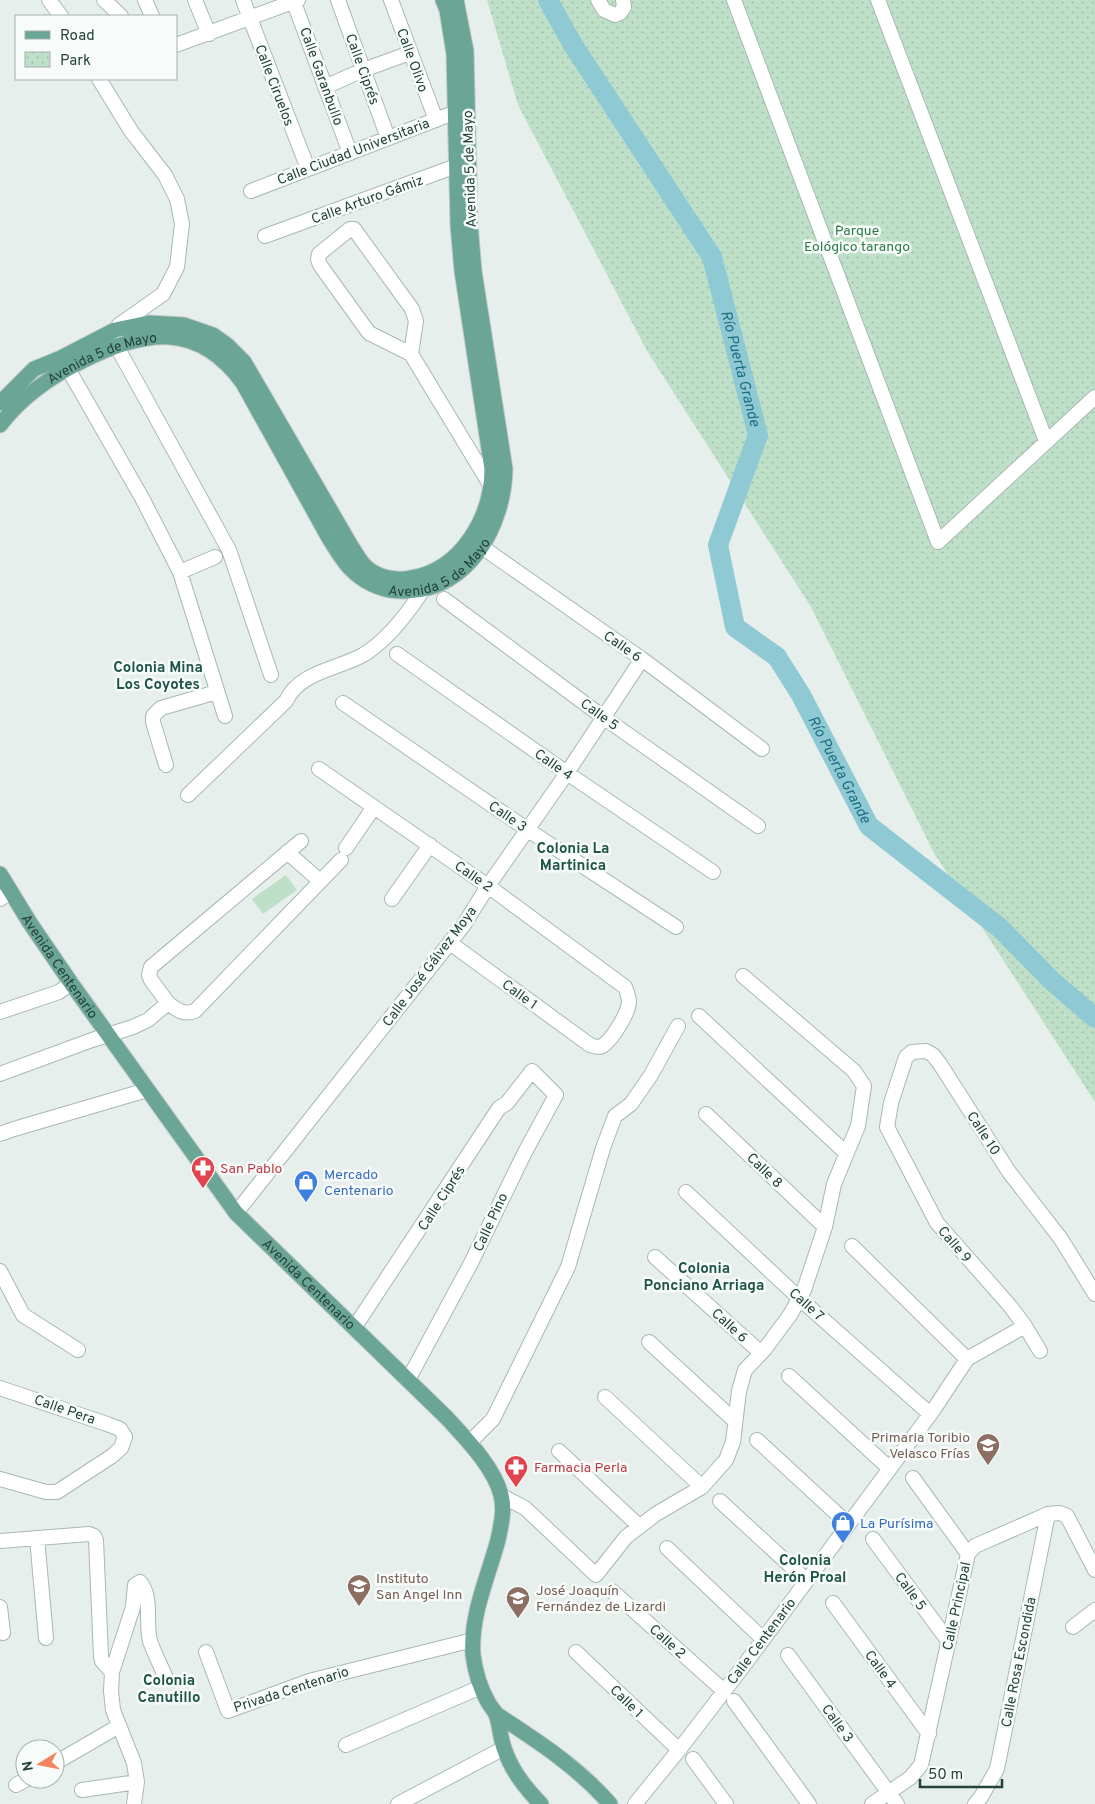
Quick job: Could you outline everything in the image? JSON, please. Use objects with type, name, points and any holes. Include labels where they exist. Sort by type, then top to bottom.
[{"type":"main road","name":"Avenida 5 de Mayo","points":[[295,462],[339,554],[354,572],[375,585],[388,590],[423,590],[454,576],[475,557],[482,547],[494,524],[500,506],[504,469],[474,271],[456,112],[454,54],[443,0]]},
{"type":"main road","name":"Avenida 5 de Mayo","points":[[0,425],[17,404],[65,363],[115,338],[168,336],[196,344],[218,356],[231,367],[366,567],[378,575],[398,580],[417,577],[434,571],[458,555],[470,540],[487,502],[491,486],[492,460],[462,270],[458,225],[463,163],[466,51],[456,0]]},
{"type":"main road","name":"Avenida 5 de Mayo","points":[[0,403],[34,369],[65,363]]},
{"type":"main road","name":"Avenida Centenario","points":[[0,874],[5,895],[72,983],[236,1213],[468,1440],[496,1481],[502,1496],[503,1513],[477,1614],[473,1640],[474,1656],[481,1687],[496,1714],[504,1748],[514,1771],[522,1784],[541,1804]]},
{"type":"main road","name":"Avenida Centenario","points":[[496,1714],[572,1767],[592,1784],[610,1804]]},
{"type":"street","points":[[49,0],[60,15]]},
{"type":"street","points":[[104,0],[120,15]]},
{"type":"street","points":[[145,0],[152,15]]},
{"type":"street","points":[[196,0],[209,34]]},
{"type":"street","name":"Calle Ciruelos","points":[[242,0],[308,169]]},
{"type":"street","points":[[178,44],[295,0]]},
{"type":"street","name":"Calle Garanbullo","points":[[295,0],[350,153]]},
{"type":"street","name":"Calle Ciprés","points":[[338,0],[388,138]]},
{"type":"street","name":"Calle Olivo","points":[[391,0],[436,120]]},
{"type":"street","points":[[598,0],[604,10],[615,14],[620,13],[624,7],[623,0]]},
{"type":"street","points":[[734,0],[938,542],[1095,397]]},
{"type":"street","points":[[878,0],[1046,441]]},
{"type":"street","points":[[325,87],[363,70],[410,53]]},
{"type":"street","points":[[100,80],[131,131],[165,175],[177,199],[182,224],[177,267],[163,294],[126,320],[115,338],[229,550],[270,676]]},
{"type":"street","name":"Calle Ciudad Universitaria","points":[[250,191],[456,112]]},
{"type":"street","name":"Calle Arturo Gámiz","points":[[266,236],[463,163]]},
{"type":"street","points":[[411,354],[416,321],[412,309],[354,229],[350,229],[320,254],[318,259],[320,265],[370,333],[411,354],[491,486]]},
{"type":"street","points":[[65,363],[142,498],[180,572],[225,716]]},
{"type":"street","name":"Calle 6","points":[[482,547],[642,659],[762,749]]},
{"type":"street","points":[[180,572],[215,557]]},
{"type":"street","points":[[188,796],[286,701],[292,691],[311,676],[363,655],[379,643],[410,610],[423,590]]},
{"type":"street","name":"Calle 5","points":[[444,600],[758,826]]},
{"type":"street","name":"Calle 4","points":[[397,654],[713,872]]},
{"type":"street","name":"Calle José Gálvez Moya","points":[[236,1213],[463,926],[488,886],[567,773],[642,659]]},
{"type":"street","points":[[166,764],[153,722],[153,716],[161,708],[217,692]]},
{"type":"street","name":"Calle 3","points":[[343,703],[528,830],[676,926]]},
{"type":"street","name":"Calle 2","points":[[319,769],[488,886],[624,987],[628,994],[629,1002],[625,1017],[605,1045],[599,1047],[590,1045]]},
{"type":"street","points":[[301,841],[152,967],[150,971],[151,980],[168,1003],[177,1010],[183,1012],[195,1011],[320,881],[343,854],[374,806]]},
{"type":"street","points":[[392,898],[430,845]]},
{"type":"street","points":[[287,852],[320,881]]},
{"type":"street","name":"Calle 1","points":[[450,943],[590,1045]]},
{"type":"street","points":[[502,1496],[525,1508],[596,1575],[626,1537],[702,1487],[726,1460],[733,1442],[739,1391],[745,1370],[761,1353],[800,1299],[825,1227],[834,1184],[858,1126],[864,1086],[854,1071],[743,976]]},
{"type":"street","points":[[0,1012],[59,992],[72,983]]},
{"type":"street","points":[[0,1074],[108,1034],[133,1027],[148,1020],[168,1003]]},
{"type":"street","points":[[699,1016],[846,1153]]},
{"type":"street","points":[[468,1440],[492,1419],[568,1267],[603,1148],[615,1116],[631,1104],[651,1075],[678,1026]]},
{"type":"street","name":"Calle 10","points":[[887,1126],[891,1103],[906,1057],[912,1052],[926,1051],[934,1055],[1009,1172],[1062,1239],[1095,1294]]},
{"type":"street","name":"Calle Ciprés","points":[[354,1328],[499,1108],[507,1103],[532,1071]]},
{"type":"street","name":"Calle Pino","points":[[408,1380],[471,1263],[524,1154],[556,1095],[532,1071]]},
{"type":"street","points":[[0,1134],[147,1090]]},
{"type":"street","name":"Calle 8","points":[[706,1114],[825,1227]]},
{"type":"street","name":"Calle 9","points":[[887,1126],[937,1224],[1010,1306],[1040,1351]]},
{"type":"street","name":"Calle 7","points":[[686,1192],[800,1299],[930,1414]]},
{"type":"street","points":[[852,1246],[967,1359]]},
{"type":"street","name":"Calle 6","points":[[655,1257],[761,1353]]},
{"type":"street","points":[[0,1271],[23,1315],[78,1350]]},
{"type":"street","name":"Calle Centenario","points":[[635,1804],[679,1750],[763,1639],[930,1414],[967,1359],[1025,1326]]},
{"type":"street","points":[[649,1342],[735,1421]]},
{"type":"street","points":[[788,1376],[889,1468]]},
{"type":"street","name":"Calle Pera","points":[[0,1388],[120,1429],[125,1437],[121,1448],[112,1456],[57,1492],[46,1492],[0,1478]]},
{"type":"street","points":[[605,1397],[702,1487]]},
{"type":"street","points":[[757,1440],[848,1524]]},
{"type":"street","points":[[559,1451],[640,1526]]},
{"type":"street","points":[[913,1478],[968,1554]]},
{"type":"street","points":[[720,1501],[806,1580]]},
{"type":"street","points":[[1048,1514],[1060,1512],[1067,1516],[1095,1570]]},
{"type":"street","name":"Calle Principal","points":[[872,1804],[893,1798],[921,1765],[968,1554],[976,1546],[1048,1514]]},
{"type":"street","name":"Calle Rosa Escondida","points":[[975,1804],[997,1769],[1048,1514]]},
{"type":"street","points":[[0,1541],[89,1534],[94,1536],[102,1661],[112,1672]]},
{"type":"street","points":[[37,1538],[46,1638]]},
{"type":"street","name":"Calle 5","points":[[872,1539],[949,1642]]},
{"type":"street","points":[[667,1548],[763,1639]]},
{"type":"street","points":[[134,1804],[137,1782],[134,1763],[113,1710],[111,1691],[112,1672],[133,1607],[135,1585],[140,1582],[145,1588],[150,1641],[166,1678]]},
{"type":"street","name":"Calle 2","points":[[612,1591],[724,1691]]},
{"type":"street","name":"Calle 4","points":[[833,1603],[929,1734]]},
{"type":"street","points":[[0,1607],[3,1633]]},
{"type":"street","points":[[1073,1627],[1095,1610]]},
{"type":"street","name":"Privada Centenario","points":[[206,1652],[228,1711],[309,1681],[473,1640]]},
{"type":"street","name":"Calle 1","points":[[576,1652],[679,1750]]},
{"type":"street","name":"Calle 3","points":[[788,1655],[893,1798]]},
{"type":"street","points":[[346,1745],[481,1687]]},
{"type":"street","points":[[734,1701],[809,1804]]},
{"type":"street","points":[[65,1757],[119,1726]]},
{"type":"street","points":[[398,1804],[504,1748]]},
{"type":"street","points":[[693,1759],[726,1804]]},
{"type":"street","points":[[82,1790],[137,1782]]},
{"type":"green space","name":"´Parque Eológico tarango","points":[[487,0],[1095,0],[1095,1102],[934,853],[811,607],[647,351],[518,105]]},
{"type":"green space","points":[[286,875],[297,890],[263,914],[252,899]]},
{"type":"waterway","name":"Río Puerta Grande","points":[[548,0],[573,45],[712,257],[758,435],[718,545],[735,627],[777,657],[801,695],[869,826],[1000,928],[1051,980],[1095,1018]]},
{"type":"place","name":"San Pablo","points":[[203,1189]]},
{"type":"place","name":"Mercado Centenario","points":[[306,1203]]},
{"type":"place","name":"Primaria Toribio Velasco Frías","points":[[988,1466]]},
{"type":"place","name":"Farmacia Perla","points":[[516,1488]]},
{"type":"place","name":"La Purísima","points":[[843,1544]]},
{"type":"place","name":"Instituto San Angel Inn","points":[[359,1607]]},
{"type":"place","name":"José Joaquín Fernández de Lizardi","points":[[518,1619]]},
{"type":"district","name":"Colonia Mina Los Coyotes","points":[[158,676]]},
{"type":"district","name":"Colonia La Martinica","points":[[573,856]]},
{"type":"district","name":"Colonia Ponciano Arriaga","points":[[704,1276]]},
{"type":"district","name":"Colonia Herón Proal","points":[[805,1568]]},
{"type":"district","name":"Colonia Canutillo","points":[[169,1688]]}]
